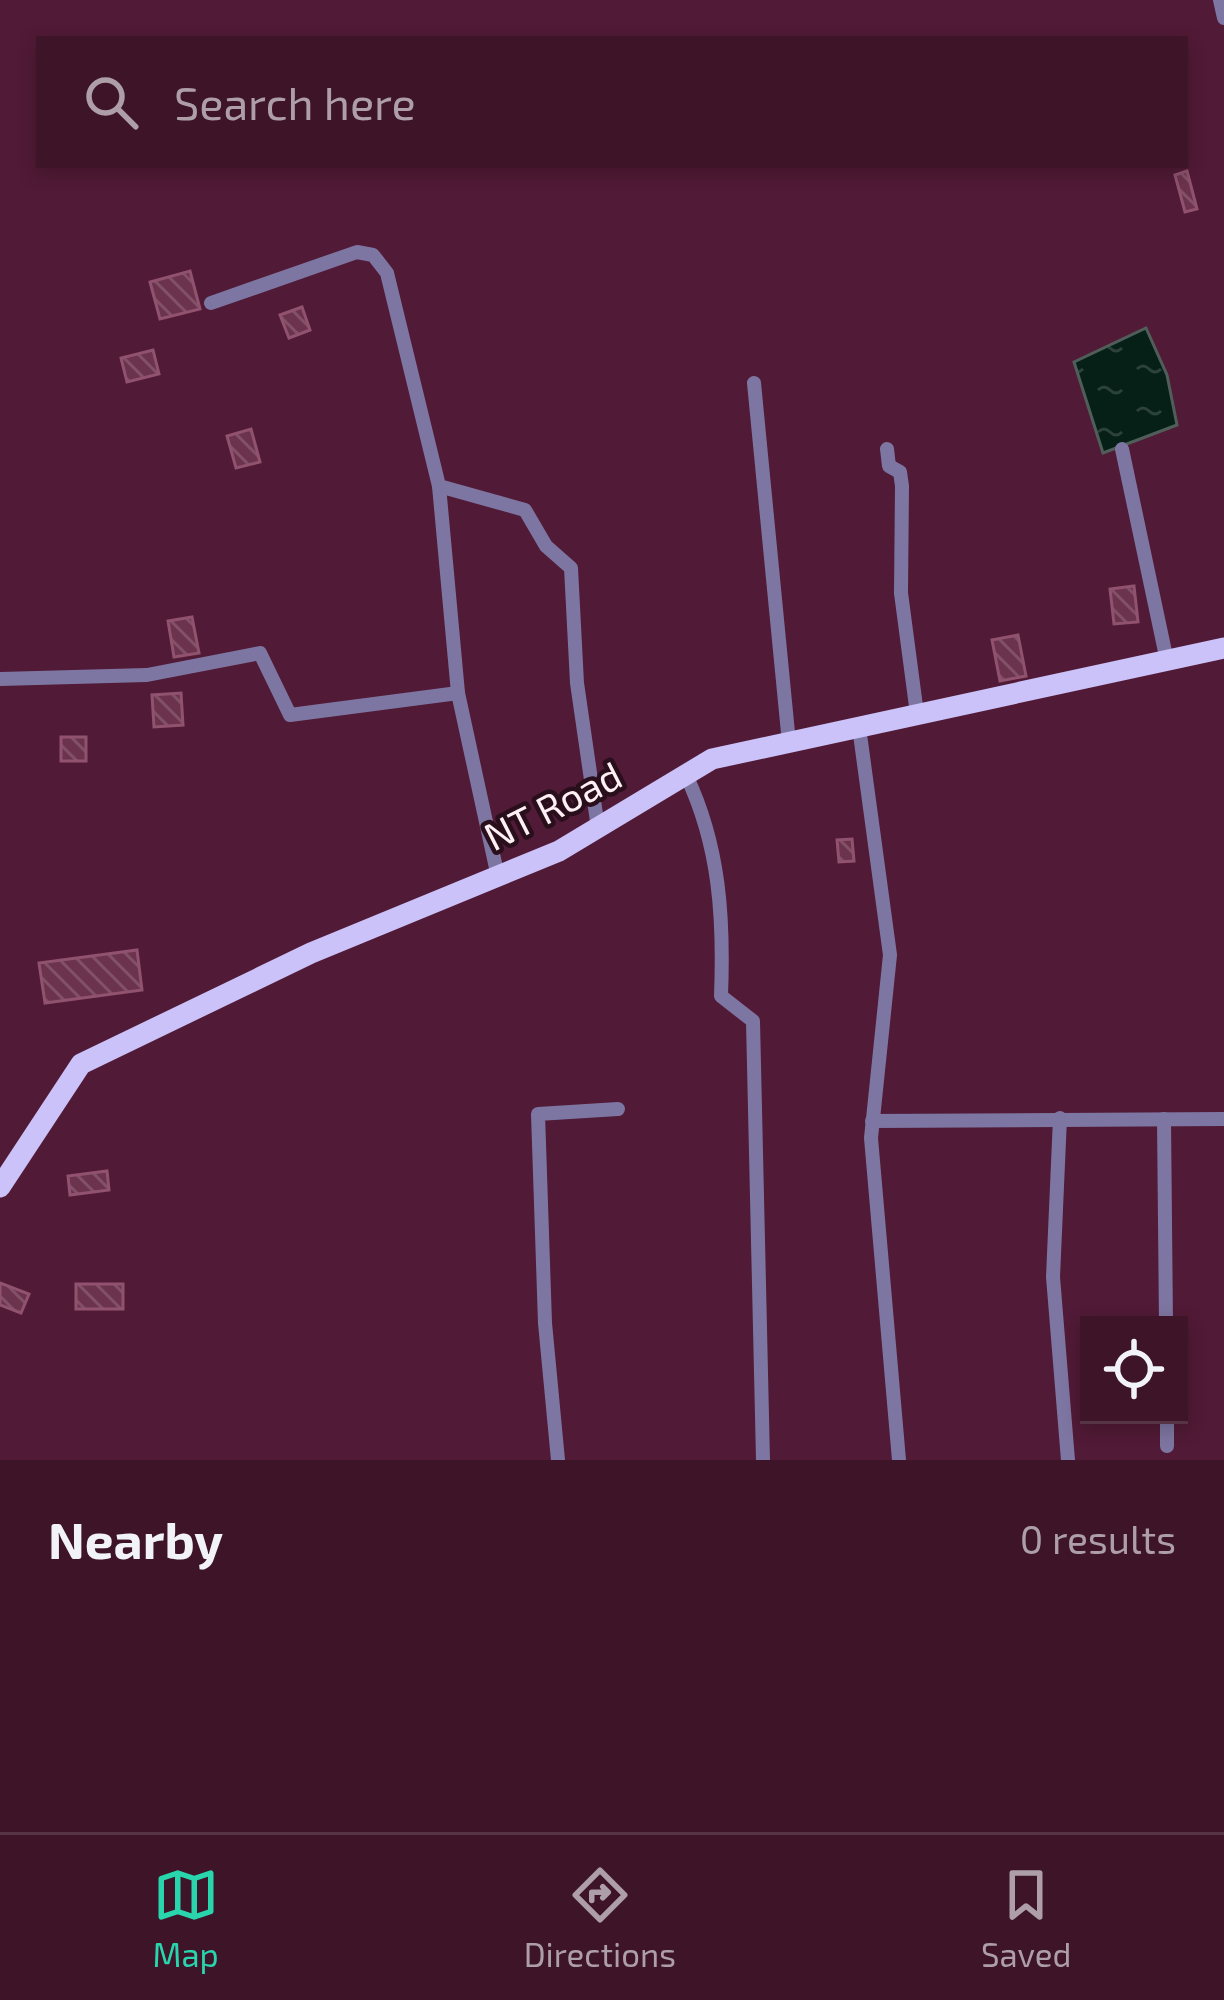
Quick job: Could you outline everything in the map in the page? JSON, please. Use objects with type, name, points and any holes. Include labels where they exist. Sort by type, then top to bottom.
[{"type":"main road","name":"NT Road","points":[[0,1187],[81,1064],[311,953],[498,877],[598,828],[712,759],[1224,648]]},
{"type":"street","points":[[1220,0],[1224,18]]},
{"type":"street","points":[[211,303],[357,252],[373,255],[387,272],[439,486],[458,693],[498,877]]},
{"type":"street","points":[[754,383],[788,742]]},
{"type":"street","points":[[887,449],[889,466],[900,472],[902,486],[901,593],[917,715]]},
{"type":"street","points":[[1122,449],[1167,661]]},
{"type":"street","points":[[439,486],[525,510],[546,547],[571,568],[578,683],[598,828]]},
{"type":"street","points":[[0,679],[147,675],[260,652],[290,716],[458,693]]},
{"type":"street","points":[[859,727],[890,955],[872,1121],[899,1460]]},
{"type":"street","points":[[686,775],[708,822],[722,909],[721,996],[753,1021],[763,1460]]},
{"type":"street","points":[[558,1460],[545,1323],[538,1114],[618,1109]]},
{"type":"street","points":[[1060,1118],[1053,1277],[1068,1460]]},
{"type":"street","points":[[1164,1119],[1166,1316]]},
{"type":"street","points":[[872,1121],[1224,1119]]},
{"type":"street","points":[[1167,1424],[1167,1446]]},
{"type":"water","points":[[1146,328],[1167,375],[1177,425],[1103,453],[1074,362]]},
{"type":"building","points":[[1187,171],[1197,209],[1185,212],[1175,175]]},
{"type":"building","points":[[190,271],[200,309],[160,319],[150,282]]},
{"type":"building","points":[[302,307],[310,330],[289,338],[280,315]]},
{"type":"building","points":[[153,350],[159,374],[127,382],[121,358]]},
{"type":"building","points":[[251,429],[260,462],[236,468],[227,436]]},
{"type":"building","points":[[1134,586],[1138,622],[1114,624],[1110,589]]},
{"type":"building","points":[[192,617],[199,653],[174,657],[168,621]]},
{"type":"building","points":[[1018,635],[1026,676],[1000,681],[992,640]]},
{"type":"building","points":[[181,693],[183,725],[154,727],[152,695]]},
{"type":"building","points":[[61,737],[86,737],[86,761],[61,761]]},
{"type":"building","points":[[852,839],[854,861],[839,862],[837,840]]},
{"type":"building","points":[[137,950],[142,990],[45,1003],[39,963]]},
{"type":"building","points":[[107,1171],[109,1190],[70,1195],[68,1176]]},
{"type":"building","points":[[0,1283],[29,1294],[21,1313],[0,1305]]},
{"type":"building","points":[[76,1284],[123,1284],[123,1309],[76,1309]]}]
